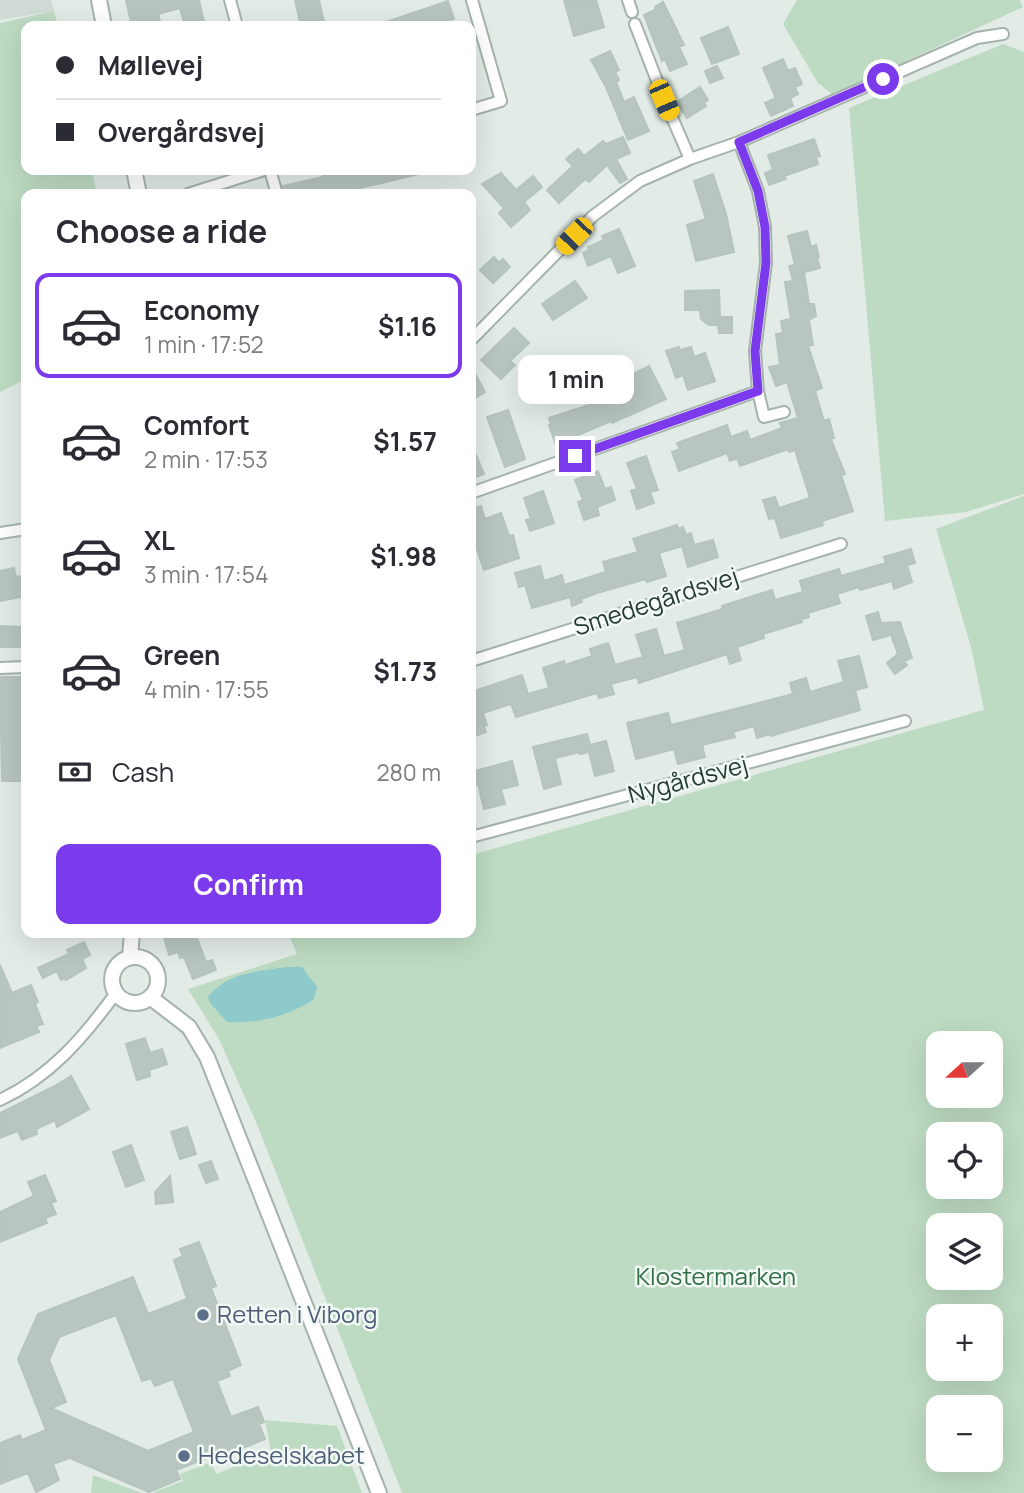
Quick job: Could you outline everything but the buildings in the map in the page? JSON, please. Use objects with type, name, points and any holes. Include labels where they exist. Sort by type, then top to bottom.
[{"type":"street","points":[[99,0],[103,21]]},
{"type":"street","points":[[230,0],[236,21]]},
{"type":"street","points":[[472,0],[501,101],[476,108]]},
{"type":"street","points":[[635,24],[690,159]]},
{"type":"street","points":[[476,335],[593,216],[640,181],[690,159],[739,142],[976,38],[1003,34]]},
{"type":"street","points":[[739,142],[758,191],[765,227],[766,263],[755,351],[758,391],[764,417],[784,412]]},
{"type":"street","points":[[204,189],[248,175]]},
{"type":"street","points":[[476,491],[758,391]]},
{"type":"street","points":[[0,533],[21,530]]},
{"type":"street","name":"Smedegårdsvej","points":[[476,659],[841,544]]},
{"type":"street","points":[[0,668],[21,667]]},
{"type":"street","name":"Nygårdsvej","points":[[476,836],[905,721]]},
{"type":"street","points":[[130,957],[132,938]]},
{"type":"street","points":[[130,957],[144,959],[154,967],[157,984],[150,997],[134,1003],[125,1001],[116,993],[112,976],[121,961],[130,957]]},
{"type":"street","points":[[0,1100],[26,1088],[64,1056],[116,993]]},
{"type":"street","points":[[150,997],[189,1027],[207,1057],[379,1493]]},
{"type":"shaded area","points":[[0,0],[51,0],[54,11],[0,20]]},
{"type":"green space","points":[[797,0],[1020,0],[1023,7],[833,95],[818,83],[783,24]]},
{"type":"green space","points":[[54,11],[57,21],[21,21],[21,175],[93,175],[96,189],[21,189],[21,382],[0,392],[0,23]]},
{"type":"green space","points":[[1003,44],[1024,52],[1024,494],[966,512],[885,521],[849,108]]},
{"type":"green space","name":"Klostermarken","points":[[1024,496],[1024,1493],[402,1493],[256,1122],[219,1039],[188,989],[297,954],[290,938],[476,938],[476,854],[984,710],[971,647],[936,529]]},
{"type":"green space","points":[[265,1420],[337,1426],[362,1493],[152,1493],[183,1481],[180,1474],[211,1462],[216,1474],[271,1452]]},
{"type":"green space","points":[[93,1475],[142,1493],[91,1493]]},
{"type":"water","points":[[287,967],[302,967],[317,987],[314,999],[305,1005],[261,1020],[227,1022],[210,1003],[208,997],[215,989],[234,978]]},
{"type":"place","name":"Retten i Viborg","points":[[203,1315]]},
{"type":"place","name":"Hedeselskabet","points":[[184,1456]]},
{"type":"route","points":[[575,456],[758,391],[755,351],[766,263],[765,227],[758,191],[739,142],[883,79]]}]
